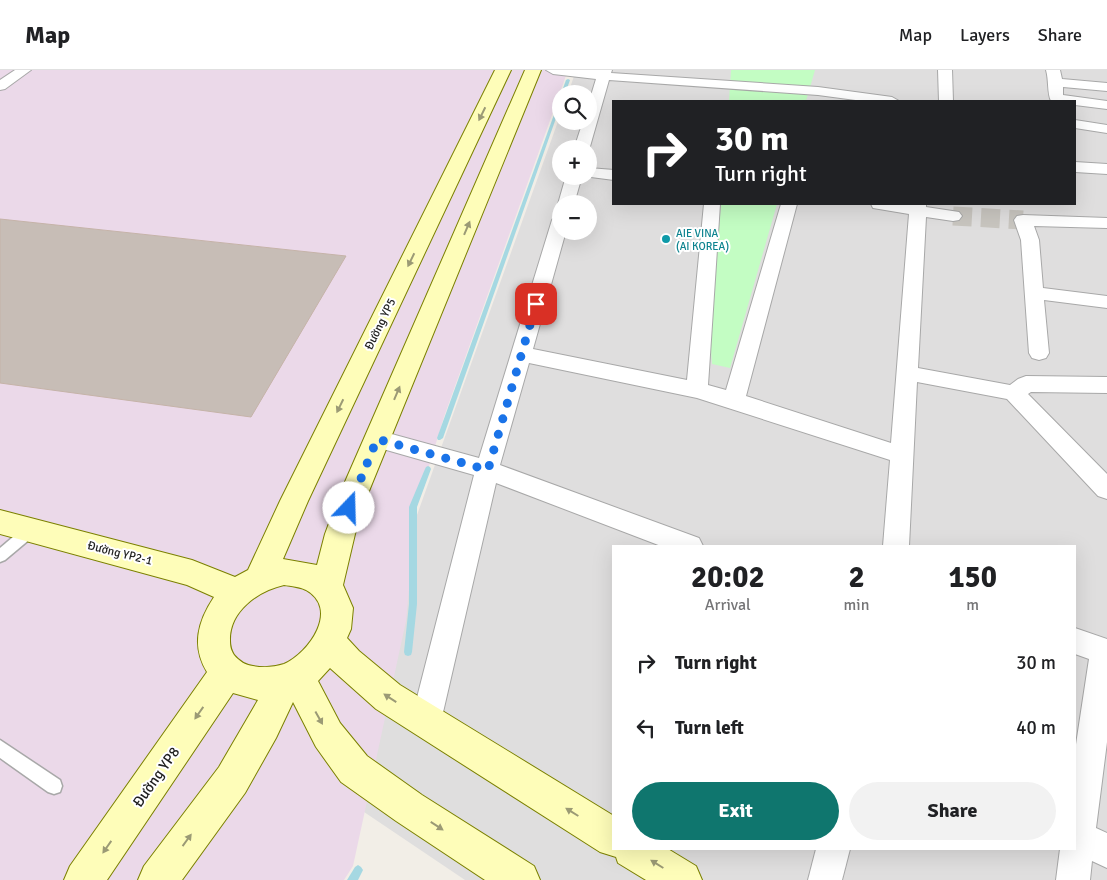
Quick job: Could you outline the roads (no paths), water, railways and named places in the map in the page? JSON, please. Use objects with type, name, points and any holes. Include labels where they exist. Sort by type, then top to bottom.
[{"type":"main road","name":"Đường YP5","points":[[248,586],[294,501],[504,70]]},
{"type":"main road","points":[[327,587],[343,524],[377,439],[534,70]]},
{"type":"main road","name":"Đường YP2-1","points":[[0,522],[212,580],[248,586]]},
{"type":"main road","points":[[284,572],[303,573],[319,580],[327,587],[335,599],[338,615],[334,635],[330,643],[313,664],[292,677],[264,684],[250,683],[238,679],[227,673],[219,664],[215,653],[214,636],[219,617],[248,586],[284,572]]},
{"type":"main road","points":[[330,643],[346,662],[372,686],[612,837]]},
{"type":"main road","name":"Đường YP8","points":[[84,880],[227,673]]},
{"type":"main road","points":[[158,880],[232,780],[292,677]]},
{"type":"main road","points":[[292,677],[307,696],[328,735],[354,769],[409,808],[520,880]]},
{"type":"main road","points":[[634,850],[682,880]]},
{"type":"street","points":[[0,86],[24,70]]},
{"type":"street","points":[[553,70],[725,77],[817,96],[877,100]]},
{"type":"street","points":[[945,70],[946,100]]},
{"type":"street","points":[[1054,74],[1089,72]]},
{"type":"street","points":[[585,140],[604,73]]},
{"type":"street","points":[[1054,74],[1107,87]]},
{"type":"street","points":[[1054,74],[1056,98],[1071,100]]},
{"type":"street","points":[[723,100],[725,77]]},
{"type":"street","points":[[817,96],[822,77]]},
{"type":"street","points":[[1076,101],[1107,105]]},
{"type":"street","points":[[1076,124],[1107,129]]},
{"type":"street","points":[[1076,167],[1107,169]]},
{"type":"street","points":[[597,174],[612,175]]},
{"type":"street","points":[[697,390],[712,205]]},
{"type":"street","points":[[734,400],[788,205]]},
{"type":"street","points":[[891,205],[918,207],[953,216]]},
{"type":"street","points":[[896,545],[918,207]]},
{"type":"street","points":[[1039,353],[1030,240],[1023,220],[1107,223]]},
{"type":"street","points":[[426,721],[488,470],[555,240]]},
{"type":"street","points":[[1034,293],[1107,302]]},
{"type":"street","points":[[522,354],[697,390],[734,400],[902,455]]},
{"type":"street","points":[[907,373],[1014,393],[1099,470],[1107,489]]},
{"type":"street","points":[[1014,393],[1026,384],[1107,385]]},
{"type":"street","points":[[377,439],[488,470],[687,545]]},
{"type":"street","points":[[1073,880],[1093,844],[1095,648]]},
{"type":"street","points":[[825,880],[833,850]]},
{"type":"lane","points":[[0,556],[31,530]]},
{"type":"lane","points":[[0,748],[54,786]]},
{"type":"waterway","points":[[566,85],[568,80]]},
{"type":"waterway","points":[[440,438],[552,124]]},
{"type":"waterway","points":[[408,652],[413,604],[413,507],[428,469]]},
{"type":"waterway","points":[[352,880],[358,870]]},
{"type":"tunnel","points":[[953,216],[1023,220]]},
{"type":"place","name":"AIE VINA (AI KOREA)","points":[[666,239]]}]
